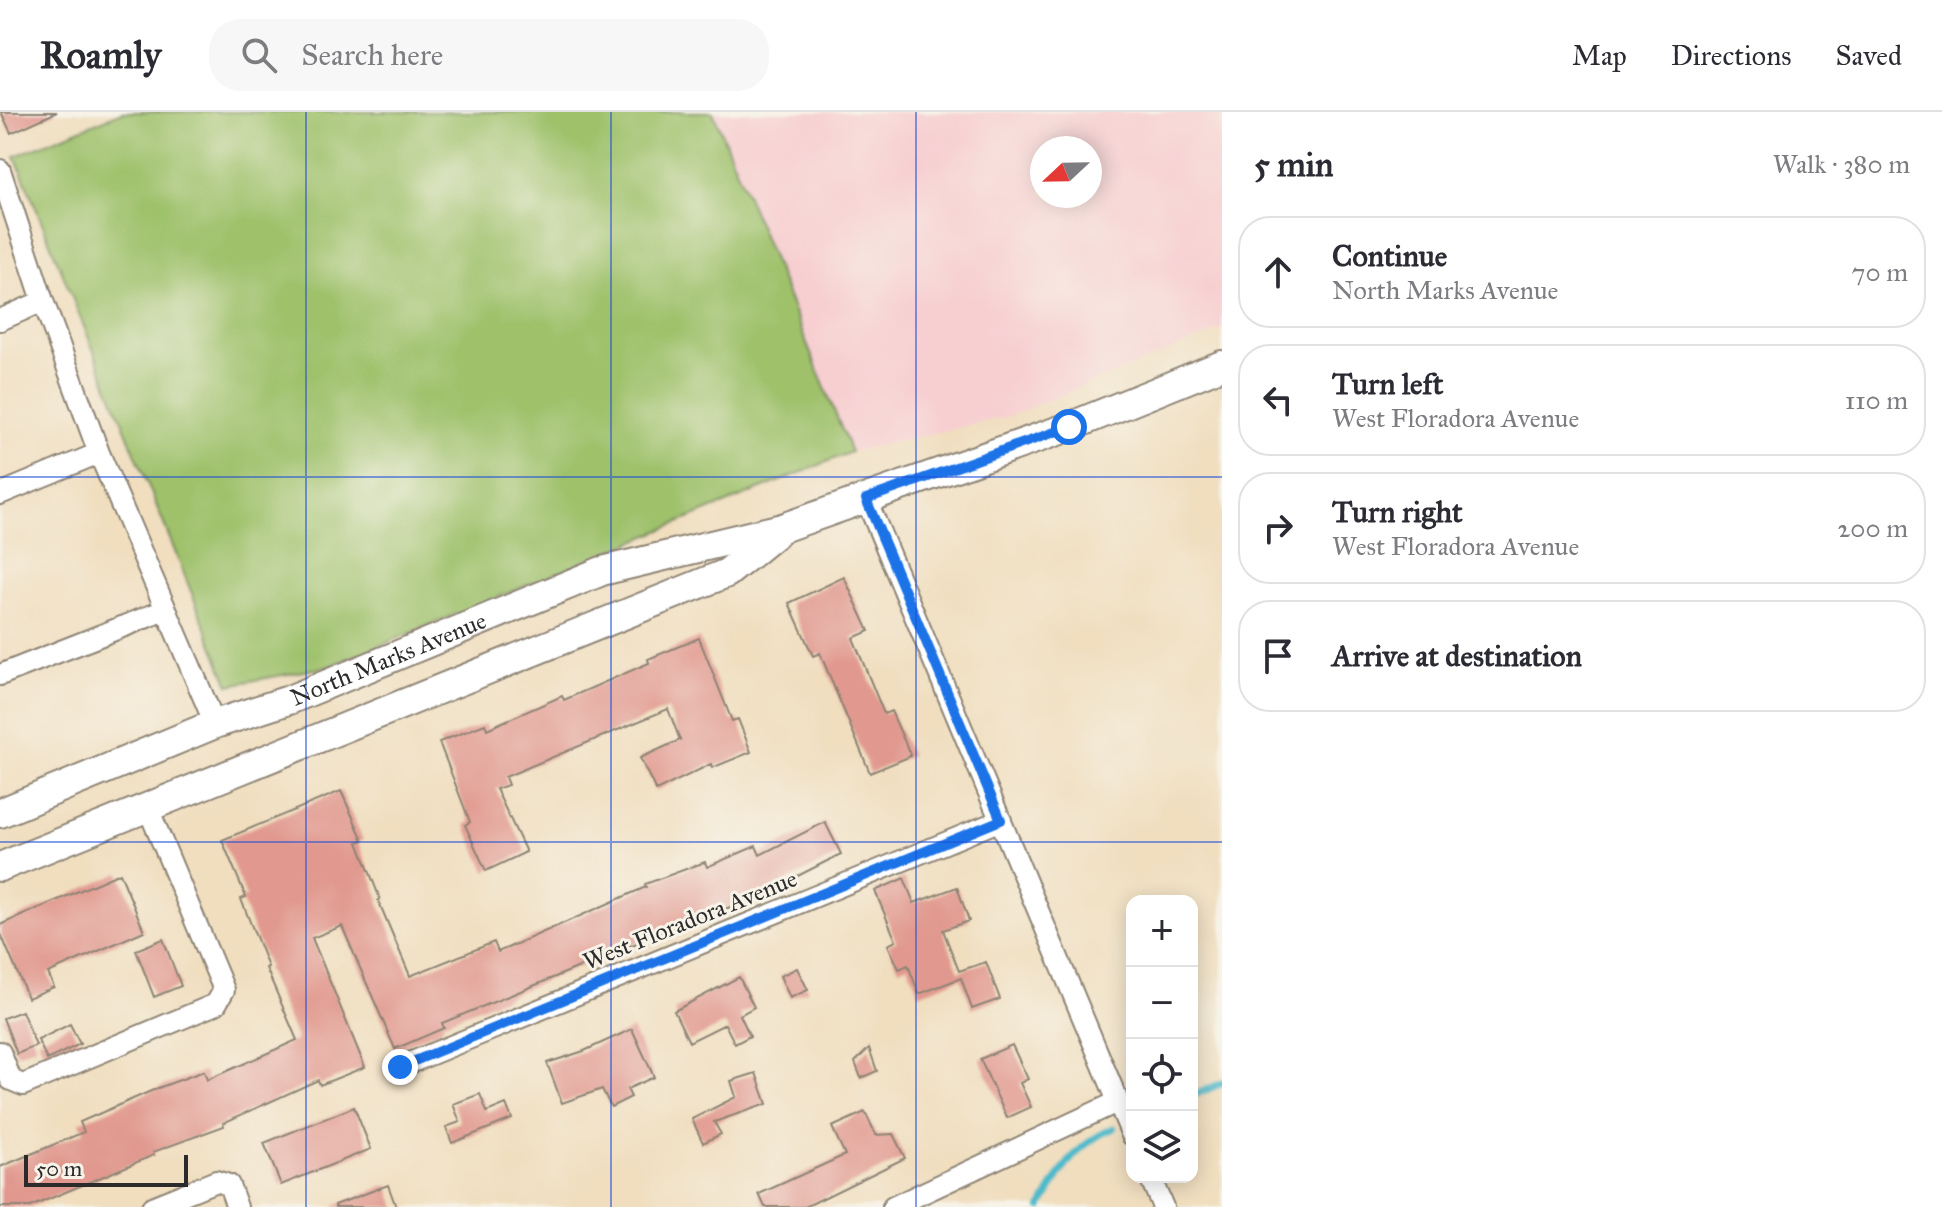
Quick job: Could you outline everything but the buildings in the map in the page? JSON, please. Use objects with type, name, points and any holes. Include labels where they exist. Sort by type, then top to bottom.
[{"type":"main road","name":"North Marks Avenue","points":[[0,813],[215,724],[289,700],[602,571],[782,528],[1055,432],[1222,365]]},
{"type":"main road","name":"North Marks Avenue","points":[[0,867],[727,573],[782,528]]},
{"type":"street","points":[[0,170],[43,301],[99,453],[215,724]]},
{"type":"street","points":[[0,320],[43,301]]},
{"type":"street","points":[[0,494],[99,453]]},
{"type":"street","points":[[866,499],[1126,1122]]},
{"type":"street","points":[[0,675],[165,610]]},
{"type":"street","points":[[0,1052],[11,1080],[23,1085],[216,1004],[224,990],[148,808]]},
{"type":"street","name":"West Floradora Avenue","points":[[400,1067],[1001,820]]},
{"type":"street","points":[[893,1207],[1117,1102]]},
{"type":"street","points":[[152,1207],[216,1181],[229,1185],[237,1207]]},
{"type":"street","points":[[1153,1183],[1163,1207]]},
{"type":"shaded area","points":[[713,112],[1222,112],[1222,329],[1010,416],[851,452]]},
{"type":"green space","points":[[122,112],[713,112],[851,452],[330,666],[229,685],[15,156]]},
{"type":"waterway","points":[[1198,1093],[1222,1083]]},
{"type":"waterway","points":[[1041,1207],[1070,1160],[1089,1142],[1114,1128]]},
{"type":"route","points":[[400,1067],[1001,820],[866,499],[1069,427]]}]
